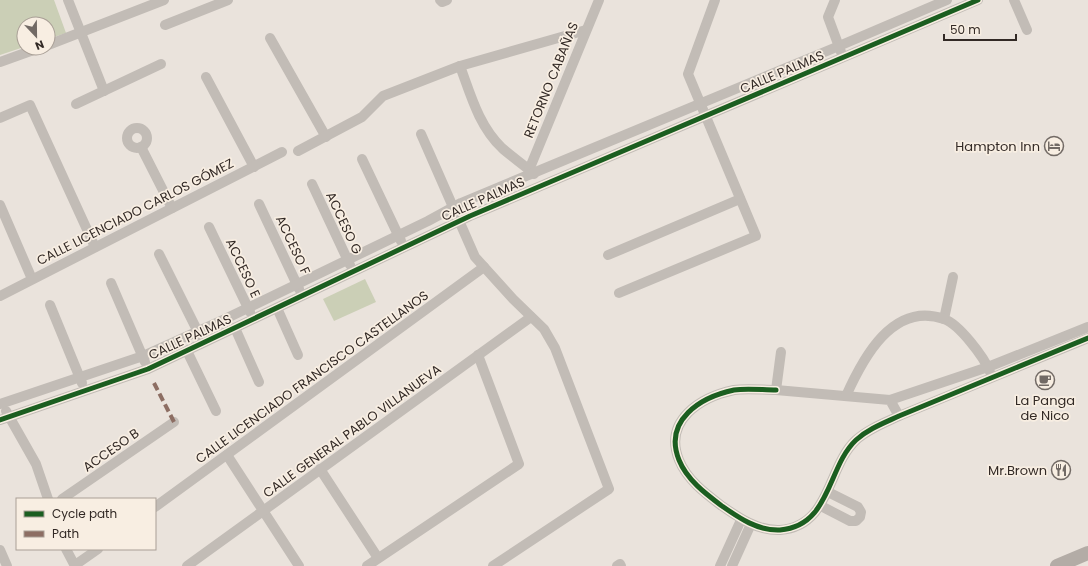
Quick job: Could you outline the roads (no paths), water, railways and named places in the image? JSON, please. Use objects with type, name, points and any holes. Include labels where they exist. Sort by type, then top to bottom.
[{"type":"street","points":[[68,0],[104,91]]},
{"type":"street","points":[[56,42],[164,0]]},
{"type":"street","points":[[165,24],[228,0]]},
{"type":"street","points":[[440,0],[442,2],[447,0]]},
{"type":"street","name":"RETORNO CABAÑAS","points":[[531,171],[598,0]]},
{"type":"street","points":[[619,293],[756,236],[688,74],[715,0]]},
{"type":"street","points":[[835,0],[828,17],[843,57]]},
{"type":"street","name":"CALLE PALMAS","points":[[1,401],[80,378],[143,356],[198,332],[531,171],[700,104],[946,0]]},
{"type":"street","name":"CALLE PALMAS","points":[[5,419],[148,369],[458,222],[978,0]]},
{"type":"street","points":[[1014,0],[1027,30]]},
{"type":"street","points":[[298,151],[362,117],[383,96],[460,66],[586,30]]},
{"type":"street","points":[[270,38],[326,137]]},
{"type":"street","points":[[0,62],[17,56]]},
{"type":"street","points":[[76,104],[161,64]]},
{"type":"street","points":[[460,66],[477,113],[489,133],[502,148],[531,171],[544,184]]},
{"type":"street","points":[[206,77],[254,167]]},
{"type":"street","points":[[0,118],[30,105],[95,247]]},
{"type":"street","points":[[421,134],[458,222],[475,257],[544,329],[555,348],[608,489],[493,566]]},
{"type":"street","points":[[141,147],[172,208]]},
{"type":"street","name":"CALLE LICENCIADO CARLOS GÓMEZ","points":[[0,296],[282,152]]},
{"type":"street","points":[[362,159],[404,248]]},
{"type":"street","name":"ACCESO G","points":[[312,184],[353,272]]},
{"type":"street","points":[[608,255],[740,199]]},
{"type":"street","name":"ACCESO F","points":[[259,204],[302,296]]},
{"type":"street","points":[[0,205],[32,279]]},
{"type":"street","name":"ACCESO E","points":[[209,227],[253,320]]},
{"type":"street","points":[[159,254],[203,343]]},
{"type":"street","name":"CALLE LICENCIADO FRANCISCO CASTELLANOS","points":[[156,506],[484,267]]},
{"type":"street","points":[[944,318],[953,278]]},
{"type":"street","points":[[111,283],[148,369]]},
{"type":"street","points":[[50,305],[85,391]]},
{"type":"street","points":[[277,308],[298,355]]},
{"type":"street","points":[[846,396],[865,357],[878,341],[892,328],[906,319],[922,314],[949,320],[961,331],[988,367],[992,378]]},
{"type":"street","name":"CALLE GENERAL PABLO VILLANUEVA","points":[[187,566],[531,317]]},
{"type":"street","points":[[1088,327],[988,367],[890,400],[776,390],[735,390],[711,397],[691,408],[679,424],[676,443],[679,460],[691,478],[705,493],[741,520],[763,528],[780,530],[797,525],[812,516],[820,506],[845,454],[856,440],[869,430],[898,416],[1088,338]]},
{"type":"street","points":[[235,328],[259,382]]},
{"type":"street","points":[[187,351],[216,411]]},
{"type":"street","points":[[776,390],[781,352]]},
{"type":"street","points":[[366,566],[519,464],[478,355]]},
{"type":"street","points":[[890,400],[898,416]]},
{"type":"street","points":[[1,401],[5,419],[36,464],[48,498]]},
{"type":"street","name":"ACCESO B","points":[[63,498],[174,422]]},
{"type":"street","points":[[227,455],[299,566]]},
{"type":"street","points":[[320,469],[378,558]]},
{"type":"street","points":[[820,506],[850,521],[856,521],[860,517],[861,512],[858,507],[828,492]]},
{"type":"street","points":[[720,566],[741,520]]},
{"type":"street","points":[[732,566],[751,524]]},
{"type":"street","points":[[0,550],[7,566]]},
{"type":"street","points":[[67,550],[75,566],[97,550]]},
{"type":"street","points":[[727,551],[737,554]]},
{"type":"street","points":[[1057,566],[1088,553]]},
{"type":"place","name":"Hampton Inn","points":[[1054,146]]},
{"type":"place","name":"La Panga de Nico","points":[[1045,380]]},
{"type":"place","name":"Mr.Brown","points":[[1061,470]]}]
